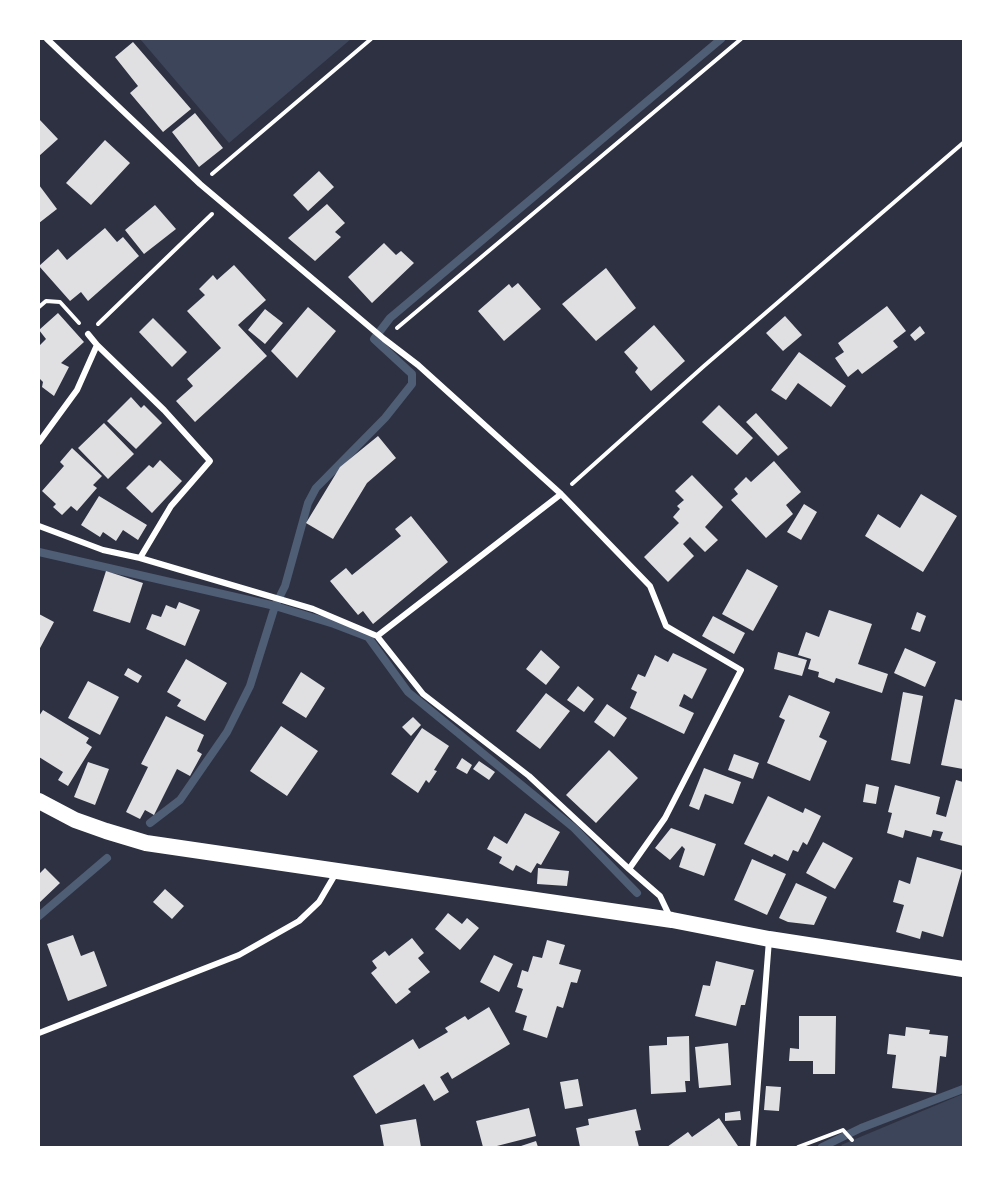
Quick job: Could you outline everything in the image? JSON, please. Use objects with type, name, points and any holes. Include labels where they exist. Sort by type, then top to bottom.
[{"type":"highway","points":[[39,801],[75,820],[146,843],[672,920],[769,939],[963,969]]},
{"type":"street","points":[[47,39],[200,184],[418,365],[561,494],[650,586],[666,626],[741,670],[665,818],[629,869]]},
{"type":"street","points":[[88,334],[164,410],[210,461],[171,506],[140,558]]},
{"type":"street","points":[[39,442],[77,390],[97,345]]},
{"type":"street","points":[[377,636],[561,494]]},
{"type":"street","points":[[39,526],[104,550],[140,558],[313,609],[377,636],[423,694],[529,776],[660,896],[672,920]]},
{"type":"street","points":[[39,1033],[239,956],[299,921],[319,902],[338,870]]},
{"type":"street","points":[[753,1147],[769,939]]},
{"type":"path","points":[[200,184],[371,39]]},
{"type":"path","points":[[384,339],[741,39]]},
{"type":"path","points":[[561,494],[704,366],[963,143]]},
{"type":"path","points":[[39,308],[46,302],[60,302],[88,334],[223,203]]},
{"type":"path","points":[[798,1147],[843,1130],[852,1140]]},
{"type":"shaded area","points":[[140,39],[351,39],[229,143]]},
{"type":"shaded area","points":[[963,1094],[963,1147],[843,1147],[841,1145]]},
{"type":"building","points":[[133,42],[191,109],[163,132],[130,93],[138,86],[115,57]]},
{"type":"building","points":[[195,113],[223,148],[199,167],[172,132]]},
{"type":"building","points":[[39,119],[58,139],[39,156]]},
{"type":"building","points":[[105,140],[130,163],[91,205],[66,183]]},
{"type":"building","points":[[319,171],[334,187],[308,211],[293,195]]},
{"type":"building","points":[[39,185],[57,209],[39,223]]},
{"type":"building","points":[[327,204],[345,223],[335,232],[341,237],[315,261],[288,238]]},
{"type":"building","points":[[155,205],[176,229],[144,254],[125,230]]},
{"type":"building","points":[[105,228],[117,242],[123,237],[139,256],[88,301],[81,292],[70,301],[39,266],[58,249],[67,260]]},
{"type":"building","points":[[384,243],[396,255],[401,251],[414,263],[372,303],[348,277]]},
{"type":"building","points":[[234,265],[266,300],[238,325],[267,356],[195,422],[176,401],[193,386],[187,379],[221,348],[187,311],[205,295],[199,289],[213,275],[217,280]]},
{"type":"building","points":[[606,268],[636,308],[596,341],[562,304]]},
{"type":"building","points":[[518,283],[541,309],[504,341],[478,311],[509,284],[512,288]]},
{"type":"building","points":[[887,306],[906,331],[893,341],[898,347],[862,374],[858,369],[848,377],[835,358],[844,352],[838,343]]},
{"type":"building","points":[[308,307],[336,331],[297,378],[271,351]]},
{"type":"building","points":[[265,309],[283,323],[265,344],[248,330]]},
{"type":"building","points":[[58,313],[84,342],[61,363],[69,367],[54,396],[42,387],[43,382],[39,378],[39,346],[46,339],[39,330]]},
{"type":"building","points":[[785,316],[802,335],[783,351],[766,333]]},
{"type":"building","points":[[153,318],[187,352],[172,367],[139,332]]},
{"type":"building","points":[[654,325],[685,361],[651,391],[635,372],[638,368],[624,352]]},
{"type":"building","points":[[920,326],[925,333],[915,341],[910,335]]},
{"type":"building","points":[[799,352],[846,386],[831,407],[798,383],[786,400],[771,390]]},
{"type":"building","points":[[131,397],[141,408],[144,405],[162,423],[136,449],[107,421]]},
{"type":"building","points":[[719,405],[753,438],[737,455],[702,422]]},
{"type":"building","points":[[756,413],[788,448],[778,456],[746,422]]},
{"type":"building","points":[[104,423],[134,454],[108,479],[78,448]]},
{"type":"building","points":[[378,436],[396,458],[367,483],[333,539],[306,523],[340,467]]},
{"type":"building","points":[[72,448],[102,476],[93,485],[97,488],[77,511],[71,506],[62,515],[53,507],[56,504],[42,491],[64,466],[60,462]]},
{"type":"building","points":[[160,460],[182,481],[152,513],[126,488],[149,465],[153,468]]},
{"type":"building","points":[[774,461],[801,492],[786,505],[793,514],[766,538],[731,500],[738,494],[734,489],[746,477],[751,482]]},
{"type":"building","points":[[692,475],[723,507],[705,527],[718,540],[705,552],[690,537],[683,544],[694,556],[668,582],[644,557],[679,523],[673,517],[680,509],[677,506],[684,500],[675,491]]},
{"type":"building","points":[[921,494],[957,516],[923,572],[865,536],[878,514],[900,528]]},
{"type":"building","points":[[99,496],[147,525],[138,540],[123,530],[116,541],[103,532],[100,537],[81,525]]},
{"type":"building","points":[[804,504],[817,512],[801,540],[787,532]]},
{"type":"building","points":[[411,516],[448,562],[373,624],[363,611],[358,615],[330,581],[346,568],[352,575],[401,536],[395,529]]},
{"type":"building","points":[[747,569],[778,586],[753,631],[722,614]]},
{"type":"building","points":[[106,571],[143,583],[130,623],[93,611]]},
{"type":"building","points":[[179,602],[200,610],[185,646],[146,629],[152,614],[161,617],[166,605],[176,609]]},
{"type":"building","points":[[829,610],[872,624],[858,664],[888,674],[882,693],[836,678],[834,683],[818,677],[819,672],[808,669],[811,659],[798,655],[806,632],[819,637]]},
{"type":"building","points":[[917,612],[926,616],[920,632],[911,629]]},
{"type":"building","points":[[39,614],[54,622],[39,650]]},
{"type":"building","points":[[713,616],[745,633],[734,654],[702,636]]},
{"type":"building","points":[[905,648],[936,662],[925,687],[894,673]]},
{"type":"building","points":[[541,650],[560,667],[546,685],[526,669]]},
{"type":"building","points":[[778,652],[807,660],[802,676],[774,669]]},
{"type":"building","points":[[673,653],[707,669],[692,699],[684,694],[679,706],[694,713],[684,734],[630,708],[637,692],[631,689],[638,674],[645,677],[655,655],[668,662]]},
{"type":"building","points":[[186,659],[227,683],[205,721],[177,706],[181,700],[167,692]]},
{"type":"building","points":[[128,668],[142,676],[138,683],[124,675]]},
{"type":"building","points":[[301,672],[325,688],[306,718],[282,703]]},
{"type":"building","points":[[88,681],[119,697],[100,735],[68,718]]},
{"type":"building","points":[[578,686],[594,699],[584,712],[567,700]]},
{"type":"building","points":[[903,692],[923,696],[910,764],[891,760]]},
{"type":"building","points":[[546,693],[570,711],[540,749],[516,731]]},
{"type":"building","points":[[789,695],[830,712],[819,737],[827,741],[810,781],[767,763],[785,720],[779,717]]},
{"type":"building","points":[[955,699],[963,701],[963,769],[941,765]]},
{"type":"building","points":[[607,704],[627,718],[614,737],[594,722]]},
{"type":"building","points":[[43,710],[89,738],[86,743],[92,747],[68,786],[58,780],[63,772],[39,757],[39,716]]},
{"type":"building","points":[[166,716],[204,735],[197,751],[202,754],[190,776],[177,769],[154,815],[145,810],[140,819],[126,812],[148,767],[141,764]]},
{"type":"building","points":[[413,717],[421,725],[411,736],[402,727]]},
{"type":"building","points":[[281,726],[318,751],[287,796],[250,771]]},
{"type":"building","points":[[422,728],[449,746],[434,770],[437,771],[429,783],[426,780],[418,793],[391,774]]},
{"type":"building","points":[[609,750],[638,778],[596,823],[566,795]]},
{"type":"building","points":[[734,754],[759,763],[753,779],[728,770]]},
{"type":"building","points":[[462,758],[472,765],[467,774],[456,768]]},
{"type":"building","points":[[479,761],[495,772],[489,780],[473,769]]},
{"type":"building","points":[[88,762],[109,769],[95,805],[74,797]]},
{"type":"building","points":[[704,768],[741,782],[733,804],[705,794],[699,810],[689,806]]},
{"type":"building","points":[[956,780],[963,782],[963,846],[940,840],[943,832],[933,830],[931,837],[905,830],[903,838],[887,833],[892,813],[888,812],[895,785],[940,797],[936,814],[946,817]]},
{"type":"building","points":[[866,784],[879,787],[876,804],[863,802]]},
{"type":"building","points":[[768,796],[803,813],[805,808],[821,816],[807,845],[803,842],[798,852],[793,850],[788,861],[774,854],[772,857],[744,844]]},
{"type":"building","points":[[525,813],[560,832],[541,865],[537,863],[531,873],[516,865],[513,871],[499,863],[502,857],[487,849],[494,836],[507,844]]},
{"type":"building","points":[[671,828],[716,844],[704,876],[679,867],[685,849],[682,846],[670,860],[655,848]]},
{"type":"building","points":[[823,842],[853,858],[835,889],[806,873]]},
{"type":"building","points":[[917,857],[962,870],[943,937],[922,931],[920,939],[896,932],[904,905],[893,902],[899,880],[910,884]]},
{"type":"building","points":[[752,859],[786,874],[767,915],[734,900]]},
{"type":"building","points":[[45,868],[60,883],[39,903],[39,874]]},
{"type":"building","points":[[538,868],[569,871],[567,886],[537,884]]},
{"type":"building","points":[[796,883],[827,897],[814,925],[788,922],[779,918]]},
{"type":"building","points":[[165,889],[184,906],[172,919],[153,902]]},
{"type":"building","points":[[448,913],[462,924],[467,918],[479,928],[460,950],[435,929]]},
{"type":"building","points":[[73,935],[81,956],[94,951],[107,986],[68,1001],[47,944]]},
{"type":"building","points":[[412,938],[424,953],[418,958],[430,972],[408,989],[411,992],[396,1004],[371,973],[377,968],[372,961],[385,951],[389,956]]},
{"type":"building","points":[[547,940],[565,945],[559,964],[581,970],[577,983],[571,982],[563,1008],[557,1006],[547,1038],[523,1030],[527,1016],[515,1012],[523,989],[517,987],[522,970],[528,972],[533,956],[542,958]]},
{"type":"building","points":[[494,955],[513,964],[499,992],[480,982]]},
{"type":"building","points":[[716,961],[754,970],[745,1005],[741,1005],[736,1026],[695,1016],[703,985],[710,986]]},
{"type":"building","points":[[489,1007],[510,1044],[452,1079],[448,1072],[440,1077],[449,1092],[434,1101],[424,1084],[376,1114],[353,1076],[413,1039],[419,1049],[448,1032],[445,1028],[465,1016],[468,1020]]},
{"type":"building","points":[[799,1016],[836,1016],[835,1074],[813,1074],[813,1061],[789,1061],[790,1048],[799,1049]]},
{"type":"building","points":[[906,1027],[930,1030],[929,1034],[948,1036],[946,1057],[940,1056],[936,1093],[892,1088],[896,1055],[887,1054],[889,1034],[905,1036]]},
{"type":"building","points":[[689,1036],[690,1081],[685,1081],[686,1092],[651,1094],[649,1046],[667,1045],[667,1037]]},
{"type":"building","points":[[728,1043],[731,1085],[699,1088],[695,1047]]},
{"type":"building","points":[[578,1079],[583,1106],[565,1109],[560,1082]]},
{"type":"building","points":[[766,1086],[781,1087],[779,1111],[764,1110]]},
{"type":"building","points":[[529,1108],[536,1136],[493,1147],[483,1147],[476,1121]]},
{"type":"building","points":[[636,1109],[641,1130],[635,1131],[639,1147],[580,1147],[576,1128],[589,1125],[588,1119]]},
{"type":"building","points":[[740,1111],[741,1120],[725,1121],[725,1113]]},
{"type":"building","points":[[719,1118],[738,1146],[667,1147],[688,1132],[692,1137]]},
{"type":"building","points":[[416,1119],[421,1147],[384,1147],[380,1125]]},
{"type":"building","points":[[536,1141],[538,1147],[518,1147]]},
{"type":"waterway","points":[[150,823],[180,800],[227,732],[250,686],[275,606],[285,586],[308,503],[316,488],[385,418],[412,384],[412,374],[374,339],[390,318],[721,39]]},
{"type":"waterway","points":[[39,552],[275,606],[368,637],[408,692],[574,828],[637,893]]},
{"type":"waterway","points":[[39,916],[107,858]]},
{"type":"waterway","points":[[822,1147],[861,1128],[963,1089]]}]
